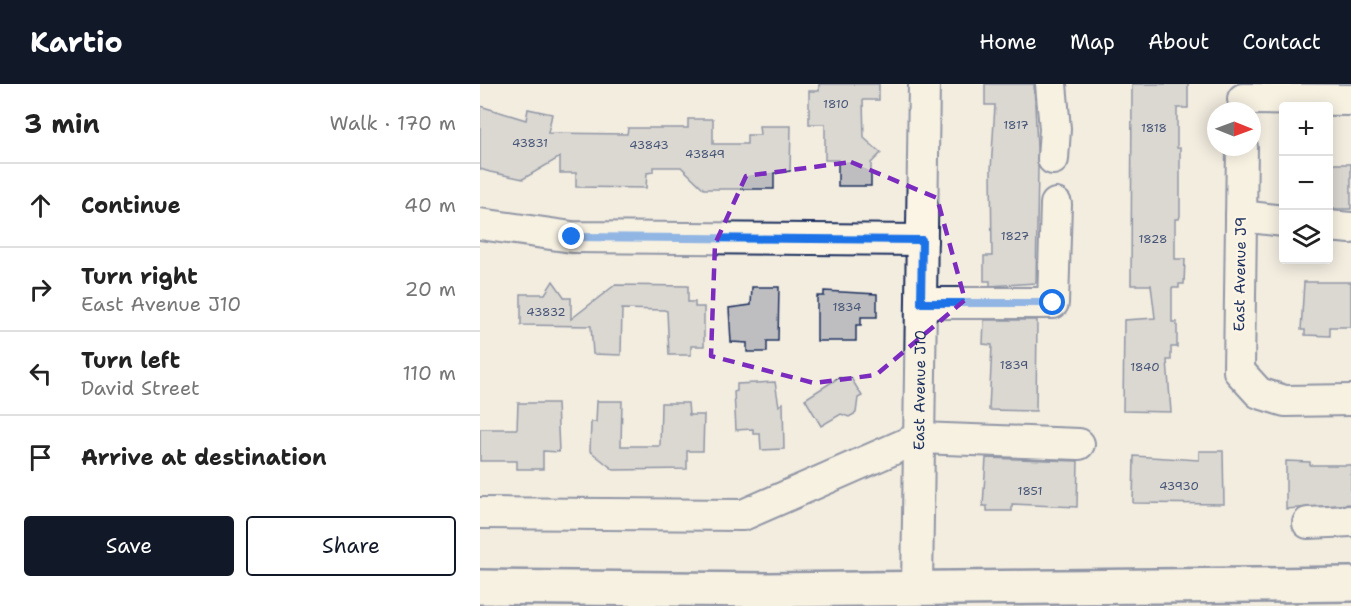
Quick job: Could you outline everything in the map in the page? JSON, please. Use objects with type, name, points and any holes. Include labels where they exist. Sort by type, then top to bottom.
[{"type":"main road","points":[[480,587],[802,598],[917,588],[1351,584]]},
{"type":"street","name":"East Avenue J10","points":[[917,588],[924,84]]},
{"type":"street","points":[[1051,84],[1055,129],[1053,159]]},
{"type":"street","points":[[1243,98],[1351,100]]},
{"type":"street","name":"East Avenue J9","points":[[1242,156],[1239,371],[1259,393],[1285,401],[1351,400]]},
{"type":"street","points":[[921,303],[1053,303],[1056,204]]},
{"type":"street","points":[[1241,216],[1279,220]]},
{"type":"street","points":[[480,224],[572,237],[922,240]]},
{"type":"street","points":[[1333,226],[1351,228]]},
{"type":"street","points":[[480,513],[743,515],[919,438],[1079,444]]},
{"type":"street","points":[[1308,523],[1351,521]]},
{"type":"highlighted area","points":[[851,162],[937,198],[965,300],[876,375],[814,383],[711,356],[715,244],[746,176]]},
{"type":"building","points":[[819,84],[879,84],[879,100],[863,100],[864,138],[881,153],[871,163],[871,186],[838,186],[838,160],[825,160],[825,124],[809,124],[809,91],[819,91]]},
{"type":"building","points":[[985,84],[1034,84],[1038,168],[1036,283],[990,286],[990,281],[984,281],[984,256],[992,256],[991,170],[995,105],[985,105]]},
{"type":"building","points":[[1132,84],[1188,84],[1188,108],[1177,108],[1177,148],[1180,148],[1180,216],[1179,219],[1175,219],[1175,259],[1185,259],[1184,284],[1179,284],[1179,288],[1172,288],[1172,322],[1177,322],[1177,347],[1171,347],[1171,360],[1167,360],[1171,412],[1123,411],[1124,320],[1155,318],[1151,285],[1131,285]]},
{"type":"building","points":[[480,106],[526,120],[528,109],[552,114],[548,133],[627,134],[628,128],[688,128],[688,119],[713,119],[713,144],[747,144],[747,135],[760,135],[759,126],[791,126],[790,171],[774,173],[774,189],[704,189],[681,167],[653,167],[653,172],[647,173],[646,188],[576,187],[576,173],[560,173],[560,157],[523,179],[480,169]]},
{"type":"building","points":[[1333,164],[1351,164],[1351,209],[1333,209]]},
{"type":"building","points":[[553,281],[565,298],[571,298],[571,319],[615,285],[688,286],[688,302],[695,302],[695,307],[704,307],[704,346],[691,346],[691,355],[669,355],[667,311],[664,310],[622,309],[621,355],[593,354],[591,326],[521,325],[521,294],[545,294]]},
{"type":"building","points":[[1304,282],[1351,282],[1351,327],[1330,327],[1330,336],[1305,335],[1305,330],[1301,330]]},
{"type":"building","points":[[752,287],[779,287],[778,341],[767,341],[767,352],[747,352],[747,343],[731,342],[729,308],[751,305]]},
{"type":"building","points":[[824,291],[877,294],[877,317],[861,317],[861,325],[856,325],[856,341],[817,341],[817,296],[824,296]]},
{"type":"building","points":[[984,320],[1037,320],[1036,411],[989,410],[992,345],[983,344]]},
{"type":"building","points":[[838,378],[851,378],[862,396],[858,398],[856,413],[849,417],[841,414],[821,426],[805,399]]},
{"type":"building","points":[[775,382],[779,406],[783,403],[784,449],[761,450],[760,434],[753,434],[753,429],[736,430],[734,392],[737,391],[737,384]]},
{"type":"building","points":[[597,401],[622,401],[621,446],[660,446],[661,403],[688,403],[689,415],[704,415],[703,451],[687,451],[687,469],[614,470],[590,451],[591,422],[596,422]]},
{"type":"building","points":[[518,403],[557,403],[559,452],[543,451],[543,469],[517,469],[517,461],[480,461],[480,429],[517,429]]},
{"type":"building","points":[[1199,451],[1223,451],[1224,504],[1133,503],[1134,456],[1199,460]]},
{"type":"building","points":[[986,458],[1078,461],[1077,507],[1012,504],[1012,511],[987,511],[987,506],[983,506]]},
{"type":"building","points":[[1286,461],[1310,462],[1310,465],[1351,465],[1351,504],[1286,509]]},
{"type":"route","points":[[572,237],[922,240],[921,303],[1047,305],[1053,303]]}]
